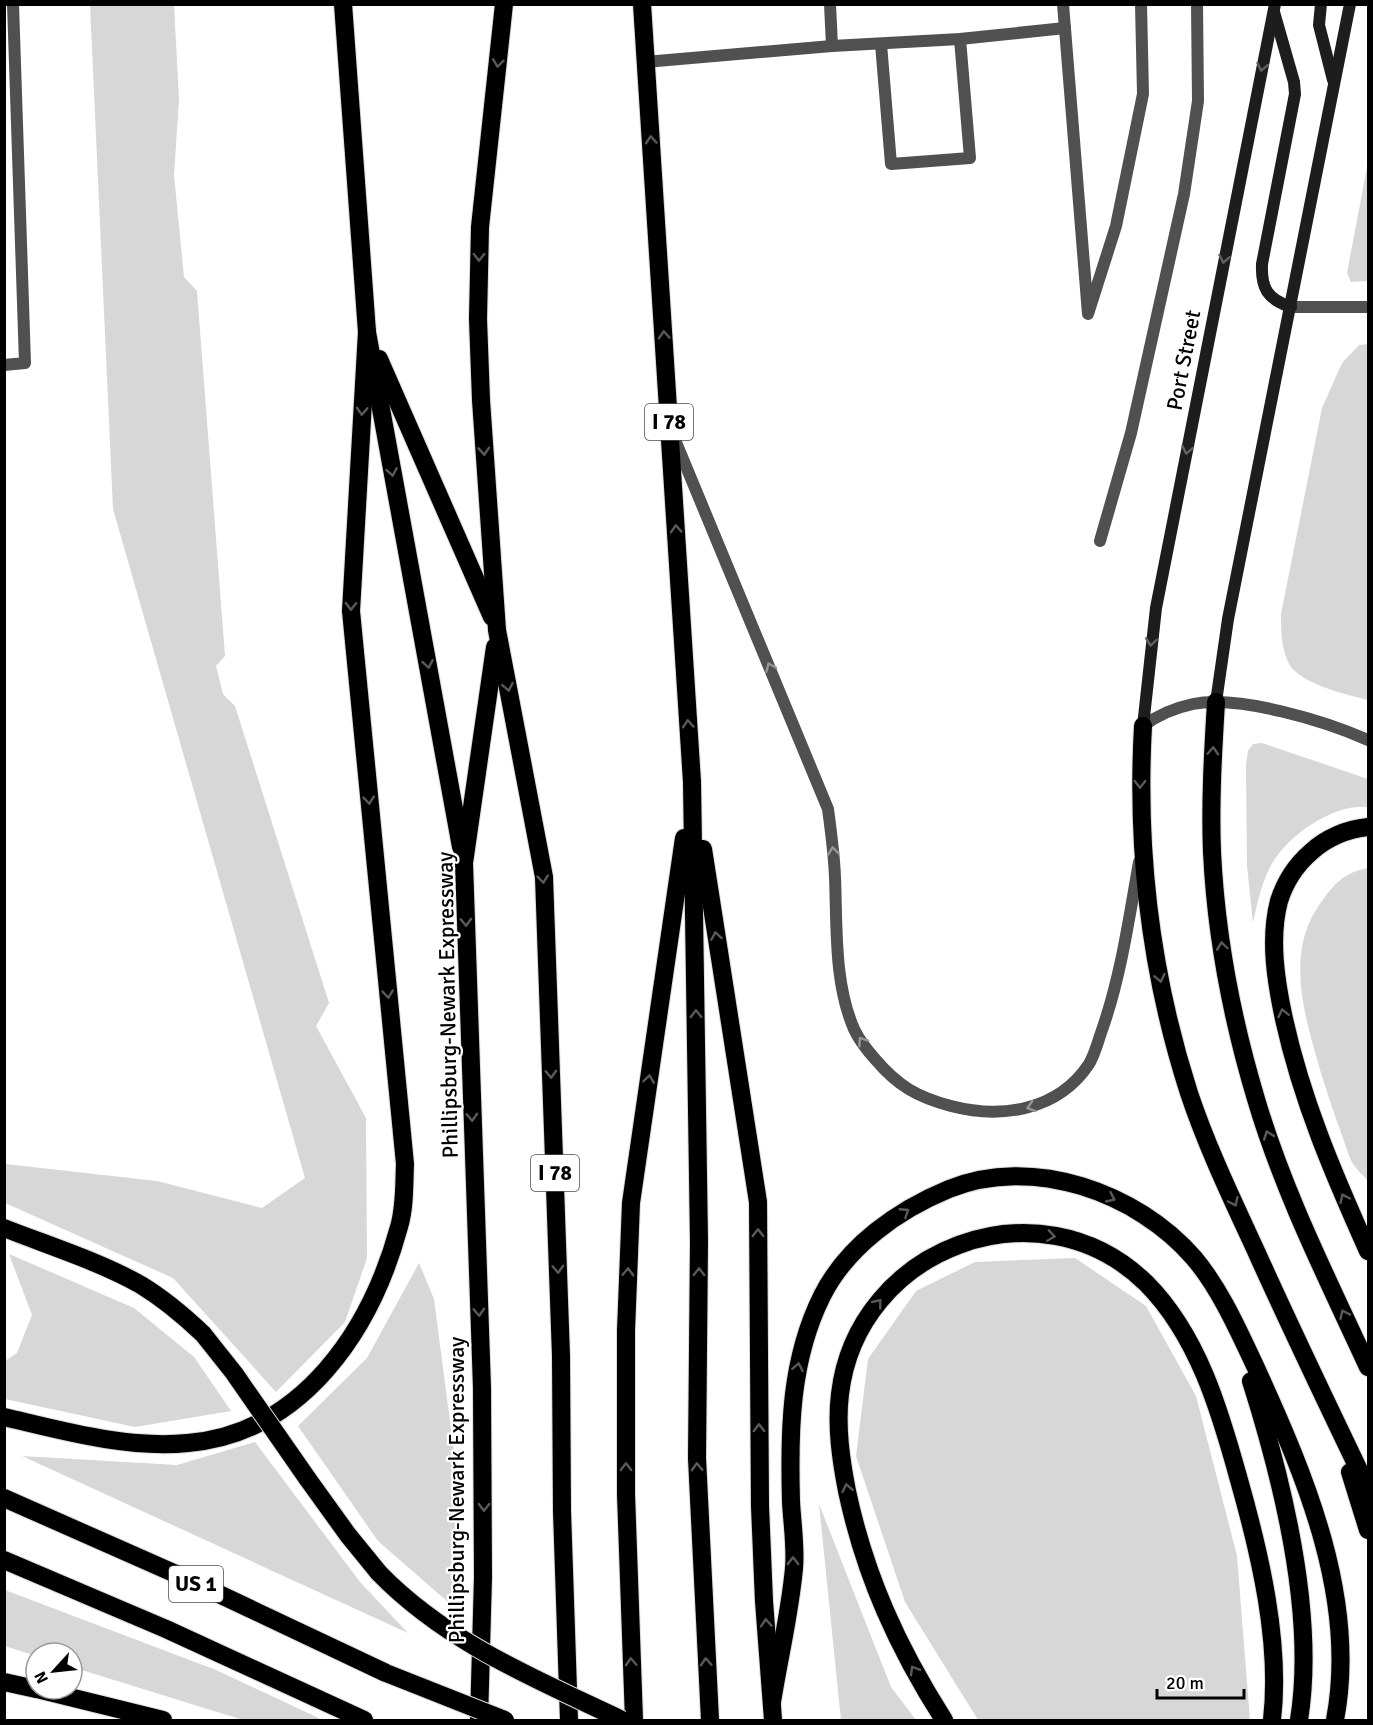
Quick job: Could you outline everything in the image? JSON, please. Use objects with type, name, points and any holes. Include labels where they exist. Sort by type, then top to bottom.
[{"type":"highway","points":[[343,4],[367,332],[464,863]]},
{"type":"highway","name":"I 78","points":[[504,4],[481,216],[478,319],[482,422],[497,630],[544,877],[561,1356],[562,1510],[569,1720]]},
{"type":"highway","name":"I 78","points":[[642,4],[692,782],[758,1202],[760,1506],[773,1720]]},
{"type":"highway","points":[[645,62],[648,4]]},
{"type":"highway","points":[[645,62],[653,4]]},
{"type":"highway","points":[[367,332],[497,630]]},
{"type":"highway","points":[[4,1417],[92,1436],[165,1444],[212,1440],[256,1423],[298,1399],[327,1371],[340,1354],[369,1306],[400,1225],[405,1164],[351,611],[367,332]]},
{"type":"highway","name":"Phillipsburg-Newark Expressway","points":[[480,1720],[483,1388],[464,863],[497,630]]},
{"type":"highway","points":[[1216,702],[1212,776],[1212,854],[1220,935],[1234,1017],[1256,1101],[1285,1178],[1368,1367]]},
{"type":"highway","points":[[1143,726],[1140,793],[1146,896],[1158,972],[1189,1092],[1220,1172],[1308,1365],[1368,1489]]},
{"type":"highway","points":[[692,782],[699,1241],[697,1458],[710,1720]]},
{"type":"highway","name":"I 78","points":[[634,1720],[626,1484],[626,1331],[631,1203],[692,782]]},
{"type":"highway","points":[[1368,827],[1330,838],[1304,858],[1293,871],[1284,887],[1277,911],[1275,959],[1286,1027],[1308,1108],[1335,1179],[1368,1251]]},
{"type":"highway","points":[[772,1702],[794,1566],[790,1448],[792,1411],[799,1358],[806,1333],[824,1292],[835,1274],[864,1242],[916,1205],[955,1187],[975,1181],[1043,1178],[1086,1187],[1106,1195],[1159,1226],[1179,1242],[1196,1260],[1243,1340],[1285,1435],[1328,1558],[1341,1646],[1341,1674],[1335,1720]]},
{"type":"highway","points":[[4,1228],[140,1285],[183,1315],[203,1334],[234,1374],[348,1535],[379,1573],[415,1607],[477,1649],[622,1720]]},
{"type":"highway","points":[[944,1720],[901,1648],[888,1622],[868,1570],[852,1515],[842,1460],[838,1413],[840,1391],[852,1348],[863,1325],[883,1297],[909,1273],[947,1248],[1010,1234],[1031,1233],[1071,1239],[1111,1256],[1127,1267],[1172,1313],[1195,1353],[1233,1456],[1260,1564],[1272,1652],[1272,1720]]},
{"type":"highway","points":[[1220,1298],[1241,1350],[1256,1397],[1290,1535],[1300,1600],[1304,1650],[1304,1678],[1299,1720]]},
{"type":"highway","points":[[1308,1365],[1346,1460],[1368,1530]]},
{"type":"highway","name":"US 1","points":[[4,1498],[185,1578],[480,1720]]},
{"type":"highway","points":[[4,1560],[166,1629],[364,1720]]},
{"type":"highway","points":[[386,1673],[505,1720]]},
{"type":"highway","points":[[4,1682],[24,1686]]},
{"type":"highway","points":[[84,1701],[163,1720]]},
{"type":"main road","points":[[1321,4],[1319,25],[1334,84]]},
{"type":"main road","points":[[1216,702],[1232,598],[1350,4]]},
{"type":"main road","points":[[1274,7],[1294,82],[1295,94],[1261,277],[1270,297],[1291,307]]},
{"type":"main road","name":"Port Street","points":[[1143,726],[1150,647],[1158,597],[1274,7]]},
{"type":"street","points":[[4,365],[26,363],[13,4]]},
{"type":"street","points":[[830,4],[832,46]]},
{"type":"street","points":[[1063,4],[1088,314],[1116,226],[1143,94],[1141,4]]},
{"type":"street","points":[[1100,541],[1131,433],[1184,194],[1198,101],[1197,4]]},
{"type":"street","points":[[645,62],[832,46],[960,39],[1065,28]]},
{"type":"street","points":[[881,44],[891,164],[970,158],[960,39]]},
{"type":"street","points":[[1291,307],[1368,307]]},
{"type":"street","points":[[669,425],[828,809],[835,872],[838,957],[846,1006],[855,1032],[889,1075],[906,1089],[931,1101],[986,1113],[1017,1111],[1041,1103],[1063,1091],[1080,1076],[1090,1062],[1111,1006],[1142,850]]},
{"type":"street","points":[[1143,726],[1175,709],[1216,702],[1278,711],[1350,732],[1368,740]]},
{"type":"street","points":[[1350,732],[1368,732]]},
{"type":"shaded area","points":[[90,5],[174,5],[179,99],[174,175],[184,277],[197,291],[225,656],[216,666],[223,694],[235,706],[329,1003],[316,1026],[366,1118],[367,1258],[345,1322],[276,1392],[173,1278],[5,1203],[5,1164],[157,1181],[262,1208],[305,1178],[113,509]]},
{"type":"shaded area","points":[[1368,162],[1368,281],[1351,282],[1347,273]]},
{"type":"shaded area","points":[[1368,344],[1368,700],[1325,688],[1295,671],[1284,652],[1281,614],[1322,408],[1342,363],[1359,345]]},
{"type":"shaded area","points":[[1262,743],[1368,779],[1368,807],[1345,809],[1323,818],[1301,832],[1283,849],[1269,869],[1261,889],[1253,923],[1247,866],[1246,765],[1248,751],[1253,744]]},
{"type":"shaded area","points":[[1368,868],[1368,1181],[1350,1158],[1321,1073],[1304,1007],[1300,963],[1303,942],[1310,921],[1322,901],[1341,879]]},
{"type":"shaded area","points":[[9,1254],[134,1308],[194,1357],[231,1411],[135,1427],[5,1399],[5,1361],[17,1353],[32,1315]]},
{"type":"shaded area","points":[[1075,1258],[1146,1306],[1196,1396],[1237,1556],[1250,1720],[978,1720],[905,1602],[856,1456],[868,1359],[916,1291],[975,1262]]},
{"type":"shaded area","points":[[419,1263],[434,1299],[456,1467],[456,1609],[378,1541],[298,1426],[367,1358]]},
{"type":"shaded area","points":[[255,1442],[360,1582],[408,1633],[22,1456],[177,1465]]},
{"type":"shaded area","points":[[819,1504],[891,1687],[916,1720],[841,1720]]},
{"type":"shaded area","points":[[5,1590],[216,1670],[323,1720],[243,1720],[84,1671],[84,1641],[24,1641],[24,1652],[5,1646]]}]
